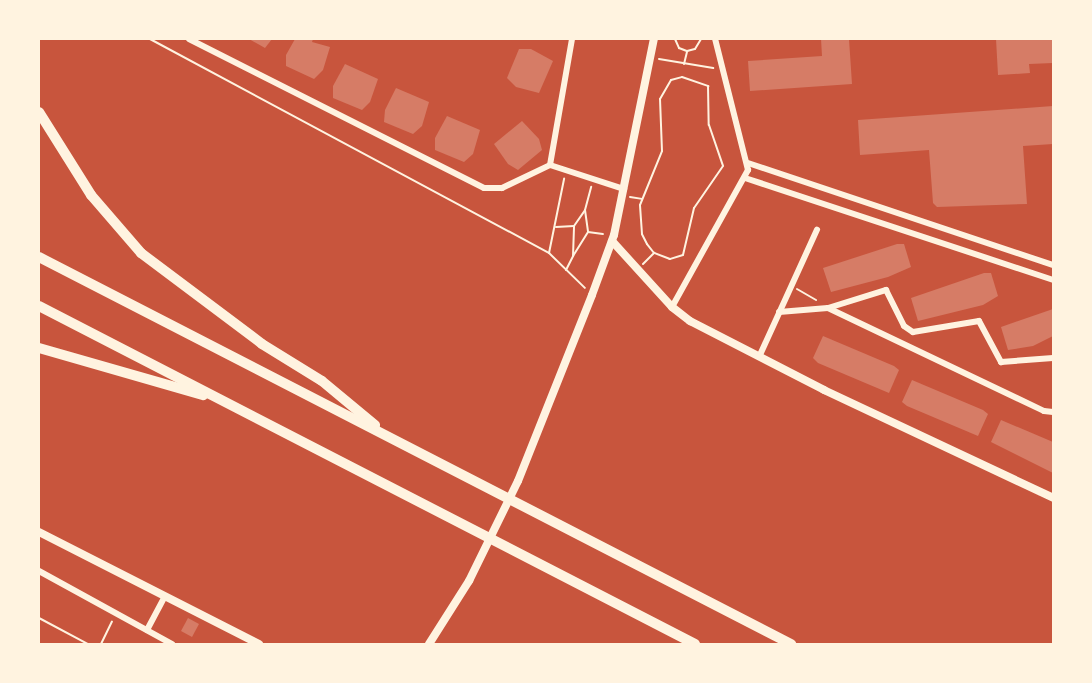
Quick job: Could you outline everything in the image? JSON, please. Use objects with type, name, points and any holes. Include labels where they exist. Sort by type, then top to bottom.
[{"type":"highway","points":[[39,112],[91,195],[141,252],[262,344],[322,381],[391,439]]},
{"type":"highway","points":[[39,257],[791,644]]},
{"type":"highway","points":[[39,306],[695,644]]},
{"type":"highway","points":[[39,348],[222,400]]},
{"type":"street","points":[[189,39],[484,188],[502,188],[550,165],[624,189]]},
{"type":"street","points":[[550,165],[572,39]]},
{"type":"street","points":[[429,644],[470,581],[518,480],[592,295],[613,238],[654,39]]},
{"type":"street","points":[[672,307],[745,178],[748,163],[715,39]]},
{"type":"street","points":[[748,163],[1053,265]]},
{"type":"street","points":[[745,178],[1053,280]]},
{"type":"street","points":[[930,240],[935,226]]},
{"type":"street","points":[[759,357],[817,230]]},
{"type":"street","points":[[613,238],[672,307],[690,321],[759,357],[1053,498]]},
{"type":"street","points":[[780,312],[828,308],[886,290],[904,326],[913,332],[979,321],[1001,362],[1053,358]]},
{"type":"street","points":[[828,308],[1044,411],[1053,412]]},
{"type":"street","points":[[39,532],[259,644]]},
{"type":"street","points":[[39,571],[172,644]]},
{"type":"street","points":[[147,630],[165,596]]},
{"type":"path","points":[[150,39],[549,253],[592,295]]},
{"type":"path","points":[[675,39],[679,48],[687,51],[695,49],[701,39]]},
{"type":"path","points":[[684,64],[687,51]]},
{"type":"path","points":[[650,58],[724,70]]},
{"type":"path","points":[[682,77],[708,86],[709,125],[723,171],[694,208],[683,255],[670,258],[654,253],[642,234],[640,204],[662,151],[660,99],[671,80],[682,77]]},
{"type":"path","points":[[549,253],[565,170]]},
{"type":"path","points":[[566,270],[588,232],[585,210],[592,180]]},
{"type":"path","points":[[573,256],[574,226],[585,210]]},
{"type":"path","points":[[556,226],[574,226]]},
{"type":"path","points":[[588,232],[613,238]]},
{"type":"path","points":[[638,270],[654,253]]},
{"type":"path","points":[[791,286],[828,308]]},
{"type":"path","points":[[101,644],[116,613]]},
{"type":"path","points":[[39,618],[88,644]]},
{"type":"building","points":[[249,39],[272,39],[265,48]]},
{"type":"building","points":[[295,39],[313,39],[312,42],[330,47],[323,70],[314,79],[286,66],[286,55]]},
{"type":"building","points":[[821,39],[849,39],[852,84],[750,91],[748,61],[822,56]]},
{"type":"building","points":[[996,39],[1053,39],[1053,63],[1029,64],[1030,73],[998,75]]},
{"type":"building","points":[[519,49],[531,49],[553,61],[539,93],[516,87],[507,78]]},
{"type":"building","points":[[345,64],[378,79],[370,102],[362,110],[333,98],[333,86]]},
{"type":"building","points":[[396,88],[429,102],[422,126],[413,134],[384,122],[385,110]]},
{"type":"building","points":[[1053,106],[1053,144],[1023,146],[1027,204],[937,207],[933,203],[929,150],[860,155],[858,120]]},
{"type":"building","points":[[447,116],[480,130],[473,154],[464,162],[435,150],[435,138]]},
{"type":"building","points":[[522,121],[539,139],[542,150],[518,170],[508,164],[494,144]]},
{"type":"building","points":[[897,244],[904,244],[911,267],[888,277],[831,292],[823,268]]},
{"type":"building","points":[[984,273],[991,273],[998,296],[983,305],[918,321],[911,298]]},
{"type":"building","points":[[1053,309],[1053,336],[1033,346],[1008,350],[1001,327]]},
{"type":"building","points":[[823,336],[899,370],[889,393],[818,363],[813,358]]},
{"type":"building","points":[[912,380],[988,414],[978,436],[902,402]]},
{"type":"building","points":[[1001,420],[1053,442],[1053,473],[991,442]]},
{"type":"building","points":[[188,618],[199,624],[192,637],[181,631]]}]
